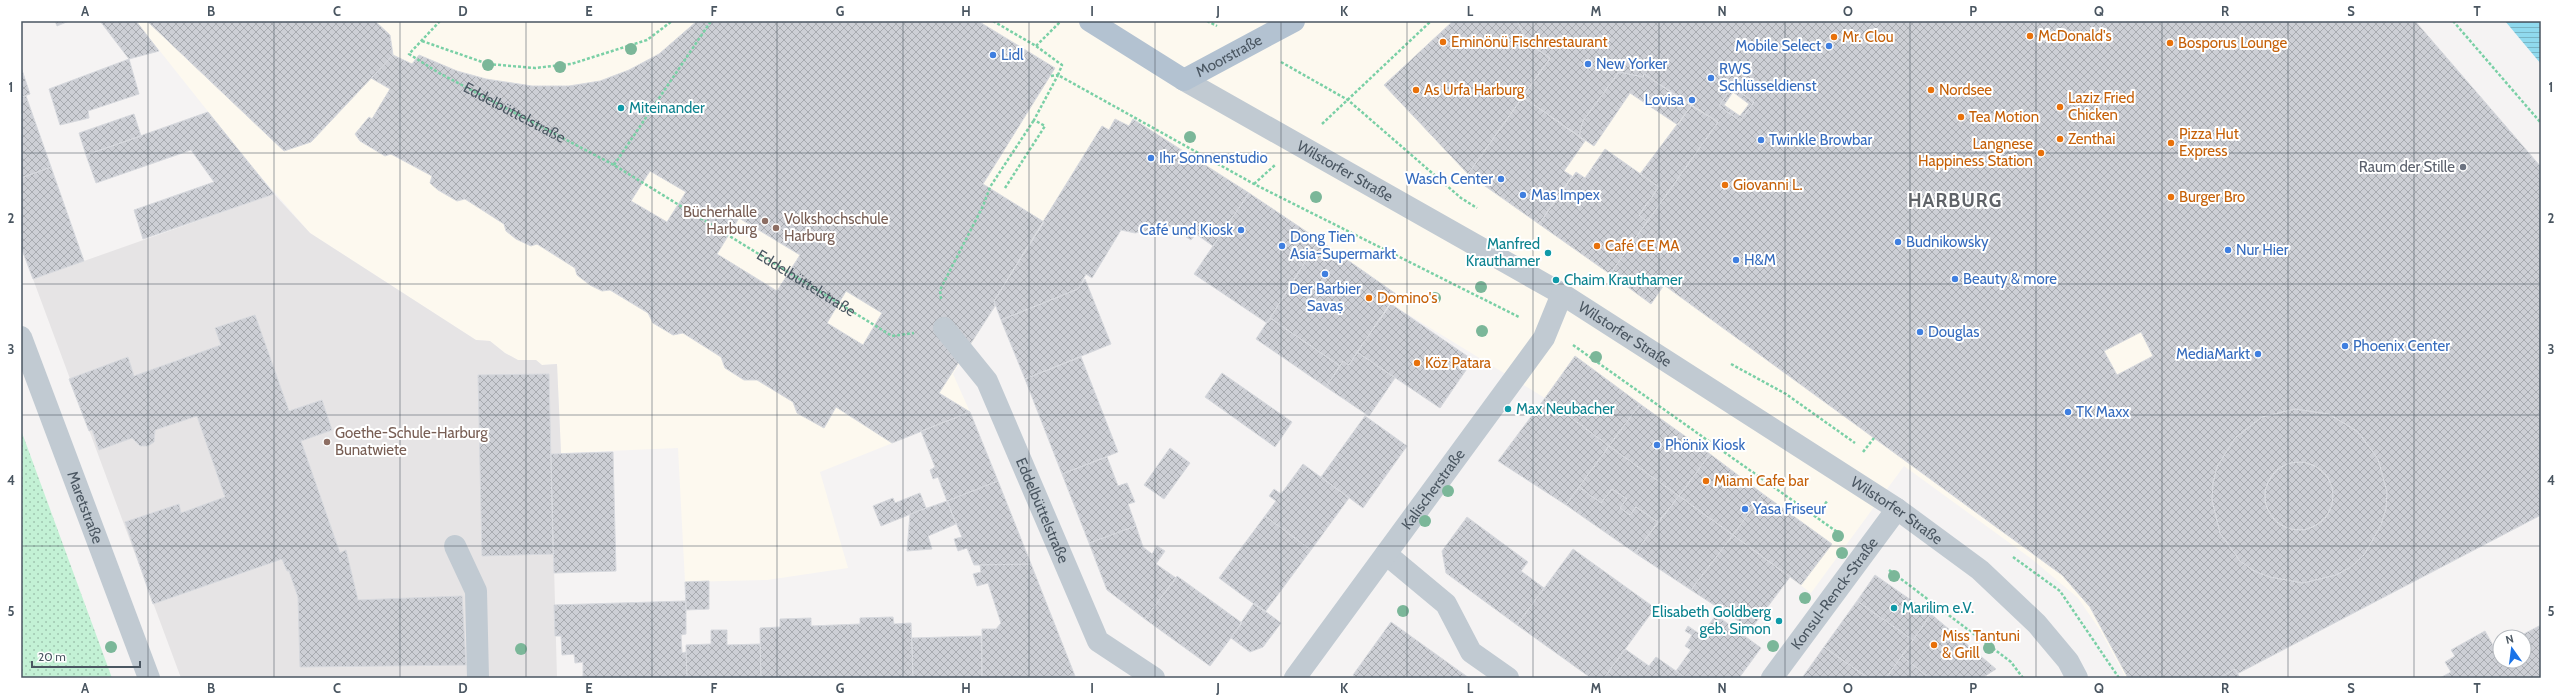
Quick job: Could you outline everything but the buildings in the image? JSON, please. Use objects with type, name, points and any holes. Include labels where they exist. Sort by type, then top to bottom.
[{"type":"main road","name":"Wilstorfer Straße","points":[[1090,21],[1184,80]]},
{"type":"main road","name":"Moorstraße","points":[[1184,80],[1294,21]]},
{"type":"street","name":"Wilstorfer Straße","points":[[1184,80],[1562,294],[1897,510],[1980,570],[2037,624],[2068,661],[2077,678]]},
{"type":"street","name":"Kalischerstraße","points":[[1295,678],[1548,332],[1562,294]]},
{"type":"street","name":"Eddelbüttelstraße","points":[[944,328],[987,381],[1098,641],[1143,675]]},
{"type":"street","name":"Maretstraße","points":[[21,337],[149,678]]},
{"type":"street","name":"Konsul-Renck-Straße","points":[[1772,678],[1897,510]]},
{"type":"street","points":[[455,546],[476,591],[478,678]]},
{"type":"street","points":[[1386,554],[1446,604],[1471,652],[1508,678]]},
{"type":"path","points":[[440,21],[422,41],[488,64],[535,68],[571,64],[647,40],[672,21]]},
{"type":"path","points":[[614,165],[711,21]]},
{"type":"path","points":[[944,328],[940,290],[983,206],[990,187],[1034,120],[1062,65],[1036,46],[993,21]]},
{"type":"path","points":[[1036,46],[1061,21]]},
{"type":"path","points":[[1431,21],[1348,100],[1462,198]]},
{"type":"path","points":[[2453,21],[2541,123]]},
{"type":"path","name":"Eddelbüttelstraße","points":[[422,41],[409,54],[614,165],[892,336],[944,328]]},
{"type":"path","points":[[1051,76],[1058,74],[1254,184],[1579,348],[1865,552],[2011,662],[2023,678]]},
{"type":"path","points":[[1005,188],[1045,126],[1034,120]]},
{"type":"shaded area","points":[[136,21],[2415,21],[2422,29],[2541,515],[2237,674],[2219,678],[2126,678],[2100,630],[2078,598],[2033,560],[1904,466],[1811,593],[1545,398],[1391,304],[1396,294],[1319,240],[1133,119],[1129,126],[1115,119],[1109,130],[1102,126],[994,301],[995,306],[953,374],[970,412],[820,472],[848,568],[767,580],[685,582],[678,448],[561,453],[557,364],[542,365],[536,360],[518,360],[505,353],[490,341],[476,340],[310,233],[249,163]]},
{"type":"shaded area","name":"Goethe-Schule-Harburg Bunatwiete","points":[[274,194],[310,233],[476,340],[490,341],[505,353],[518,360],[536,360],[542,365],[557,364],[561,453],[551,454],[557,678],[181,678],[33,279]]},
{"type":"green space","points":[[21,430],[112,678],[21,678]]},
{"type":"water","points":[[2505,21],[2541,21],[2541,64]]},
{"type":"place","name":"McDonald's","points":[[2030,36]]},
{"type":"place","name":"Mr. Clou","points":[[1834,37]]},
{"type":"place","name":"Eminönü Fischrestaurant","points":[[1443,42]]},
{"type":"place","name":"Bosporus Lounge","points":[[2170,43]]},
{"type":"place","name":"Mobile Select","points":[[1829,46]]},
{"type":"place","name":"Lidl","points":[[993,55]]},
{"type":"place","name":"New Yorker","points":[[1588,64]]},
{"type":"place","name":"RWS Schlüsseldienst","points":[[1711,78]]},
{"type":"place","name":"As Urfa Harburg","points":[[1416,90]]},
{"type":"place","name":"Nordsee","points":[[1931,90]]},
{"type":"place","name":"Lovisa","points":[[1692,100]]},
{"type":"place","name":"Laziz Fried Chicken","points":[[2060,107]]},
{"type":"place","name":"Miteinander","points":[[621,108]]},
{"type":"place","name":"Tea Motion","points":[[1961,117]]},
{"type":"place","name":"Zenthai","points":[[2060,139]]},
{"type":"place","name":"Twinkle Browbar","points":[[1761,140]]},
{"type":"place","name":"Pizza Hut Express","points":[[2171,143]]},
{"type":"place","name":"Langnese Happiness Station","points":[[2041,153]]},
{"type":"place","name":"Ihr Sonnenstudio","points":[[1151,158]]},
{"type":"place","name":"Raum der Stille","points":[[2463,167]]},
{"type":"place","name":"Wasch Center","points":[[1501,179]]},
{"type":"place","name":"Giovanni L.","points":[[1725,185]]},
{"type":"place","name":"Mas Impex","points":[[1523,195]]},
{"type":"place","name":"Burger Bro","points":[[2171,197]]},
{"type":"place","name":"Bücherhalle Harburg","points":[[765,221]]},
{"type":"place","name":"Volkshochschule Harburg","points":[[776,228]]},
{"type":"place","name":"Café und Kiosk","points":[[1241,230]]},
{"type":"place","name":"Budnikowsky","points":[[1898,242]]},
{"type":"place","name":"Dong Tien Asia-Supermarkt","points":[[1282,246]]},
{"type":"place","name":"Café CE MA","points":[[1597,246]]},
{"type":"place","name":"Nur Hier","points":[[2228,250]]},
{"type":"place","name":"Manfred Krauthamer","points":[[1548,253]]},
{"type":"place","name":"H&M","points":[[1736,260]]},
{"type":"place","name":"Der Barbier Savaṣ","points":[[1325,274]]},
{"type":"place","name":"Beauty & more","points":[[1955,279]]},
{"type":"place","name":"Chaim Krauthamer","points":[[1556,280]]},
{"type":"place","name":"Domino's","points":[[1369,298]]},
{"type":"place","name":"Douglas","points":[[1920,332]]},
{"type":"place","name":"Phoenix Center","points":[[2345,346]]},
{"type":"place","name":"MediaMarkt","points":[[2258,354]]},
{"type":"place","name":"Köz Patara","points":[[1417,363]]},
{"type":"place","name":"Max Neubacher","points":[[1508,409]]},
{"type":"place","name":"TK Maxx","points":[[2068,412]]},
{"type":"place","name":"Goethe-Schule-Harburg Bunatwiete","points":[[327,442]]},
{"type":"place","name":"Phönix Kiosk","points":[[1657,445]]},
{"type":"place","name":"Miami Cafe bar","points":[[1706,481]]},
{"type":"place","name":"Yasa Friseur","points":[[1745,509]]},
{"type":"place","name":"Marilim e.V.","points":[[1894,608]]},
{"type":"place","name":"Elisabeth Goldberg geb. Simon","points":[[1779,621]]},
{"type":"place","name":"Miss Tantuni & Grill","points":[[1934,645]]},
{"type":"district","name":"HARBURG","points":[[1955,200]]}]
